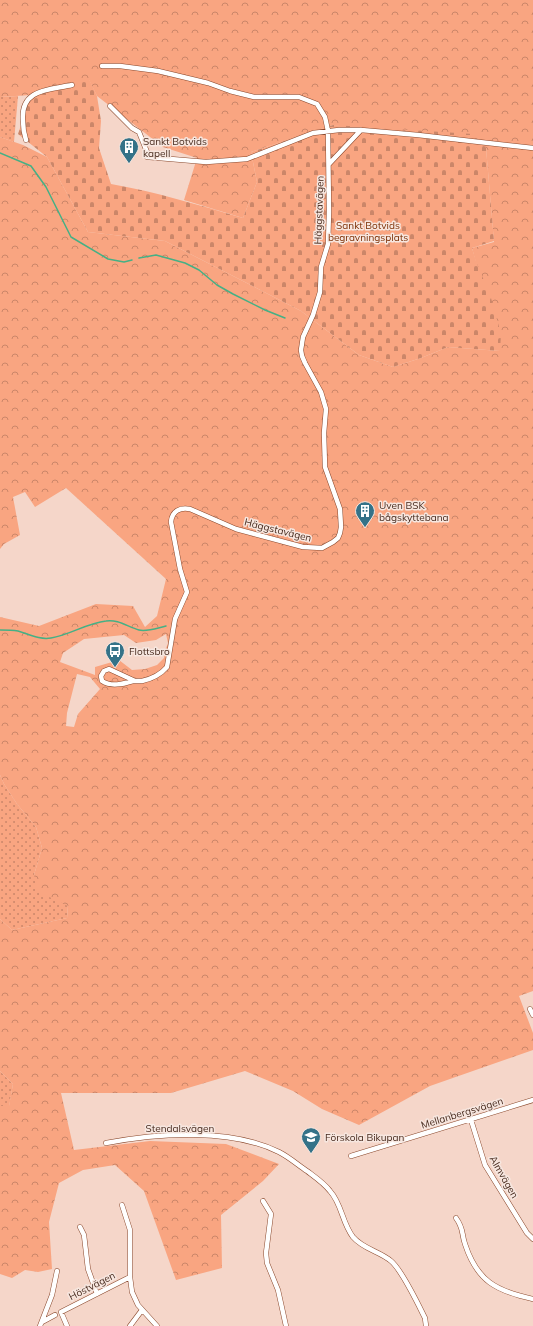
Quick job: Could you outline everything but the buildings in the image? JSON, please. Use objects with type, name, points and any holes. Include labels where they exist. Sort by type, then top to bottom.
[{"type":"street","name":"Häggstavägen","points":[[102,66],[120,66],[158,71],[208,83],[230,92],[254,97],[299,97],[317,104],[325,117],[328,131],[328,244],[321,267],[320,292],[313,315],[303,337],[301,350],[304,363],[321,392],[326,409],[324,433],[325,467],[340,509],[340,533],[338,538],[322,548],[302,547],[236,529],[190,509],[182,508],[177,510],[171,518],[171,522],[180,569],[187,592],[175,619],[167,667],[159,675],[135,681]]},
{"type":"street","points":[[26,140],[22,112],[23,106],[27,100],[30,97],[46,90],[72,85]]},
{"type":"street","points":[[110,106],[132,128],[139,132],[148,157],[206,162],[247,159],[313,133],[361,130],[533,148]]},
{"type":"street","name":"Häggstavägen","points":[[329,164],[361,130]]},
{"type":"street","points":[[108,669],[135,681],[107,684],[102,681],[100,676],[108,669]]},
{"type":"street","points":[[530,1009],[533,1015]]},
{"type":"street","name":"Mellanbergsvägen","points":[[351,1156],[533,1100]]},
{"type":"street","name":"Almvägen","points":[[471,1120],[485,1165],[533,1239]]},
{"type":"street","name":"Stendalsvägen","points":[[106,1142],[142,1137],[203,1135],[239,1139],[259,1144],[279,1152],[291,1159],[329,1189],[337,1200],[349,1231],[357,1241],[387,1259],[398,1268],[425,1318],[426,1326]]},
{"type":"street","points":[[263,1201],[271,1214],[266,1253],[267,1264],[278,1290],[286,1326]]},
{"type":"street","points":[[122,1205],[130,1230],[130,1277],[132,1292],[138,1305],[157,1326]]},
{"type":"street","points":[[456,1218],[462,1226],[465,1243],[473,1262],[480,1273],[500,1290],[533,1299]]},
{"type":"street","points":[[80,1227],[84,1235],[88,1269],[97,1294]]},
{"type":"street","points":[[41,1324],[52,1295],[57,1271]]},
{"type":"street","name":"Höstvägen","points":[[66,1326],[61,1312],[130,1277]]},
{"type":"street","points":[[130,1326],[142,1310]]},
{"type":"street","points":[[41,1324],[55,1315]]},
{"type":"green space","points":[[0,0],[533,0],[533,991],[519,996],[533,1033],[533,1050],[430,1086],[359,1125],[322,1109],[293,1091],[245,1071],[171,1093],[61,1093],[74,1150],[150,1141],[226,1144],[279,1164],[263,1181],[221,1215],[222,1268],[176,1280],[144,1191],[115,1165],[83,1170],[59,1183],[49,1222],[52,1269],[38,1272],[25,1270],[12,1278],[0,1274],[0,1106],[9,1106],[13,1084],[0,1071],[0,919],[12,930],[67,918],[68,906],[37,891],[34,875],[42,848],[36,827],[17,804],[0,775],[0,617],[39,626],[96,604],[133,606],[145,627],[157,616],[166,579],[66,488],[35,507],[25,492],[13,497],[20,535],[4,544],[0,549],[0,137],[23,145],[47,157],[88,232],[165,241],[301,311],[359,355],[393,367],[448,347],[500,351],[472,248],[494,242],[486,148],[333,125],[251,152],[257,182],[243,218],[184,200],[197,158],[163,147],[97,96],[89,80],[31,95],[0,97]],"holes":[[[166,634],[168,643],[164,658],[157,665],[145,669],[132,670],[119,660],[95,667],[95,675],[60,662],[63,653],[84,639],[124,635],[136,643],[156,640]],[[77,674],[90,677],[100,689],[78,714],[74,727],[66,726],[67,713]]]},
{"type":"green space","name":"Sankt Botvids begravningsplats","points":[[89,79],[97,96],[101,121],[99,148],[111,184],[161,195],[243,218],[257,182],[251,152],[333,125],[473,134],[486,148],[494,241],[472,248],[491,298],[501,334],[500,351],[448,347],[393,367],[359,355],[301,311],[165,241],[88,232],[47,157],[18,134],[31,95],[58,84]]},
{"type":"green space","points":[[18,96],[14,142],[0,137],[0,97]]},
{"type":"green space","points":[[0,775],[17,804],[36,827],[42,848],[34,875],[68,906],[67,918],[12,930],[0,919]]},
{"type":"green space","points":[[0,1071],[13,1084],[9,1107],[0,1106]]},
{"type":"waterway","points":[[0,153],[31,166],[46,187],[71,237],[108,259],[124,262],[132,260]]},
{"type":"waterway","points":[[139,258],[156,255],[185,263],[199,270],[217,285],[233,294],[285,318]]},
{"type":"waterway","points":[[0,630],[18,631],[38,637],[51,638],[92,624],[106,621],[119,622],[135,629],[142,630],[152,630],[166,626]]},
{"type":"place","name":"Sankt Botvids kapell","points":[[129,164]]},
{"type":"place","name":"Uven BSK bågskyttebana","points":[[365,528]]},
{"type":"place","name":"Flottsbro","points":[[115,668]]},
{"type":"place","name":"Förskola Bikupan","points":[[311,1154]]}]
